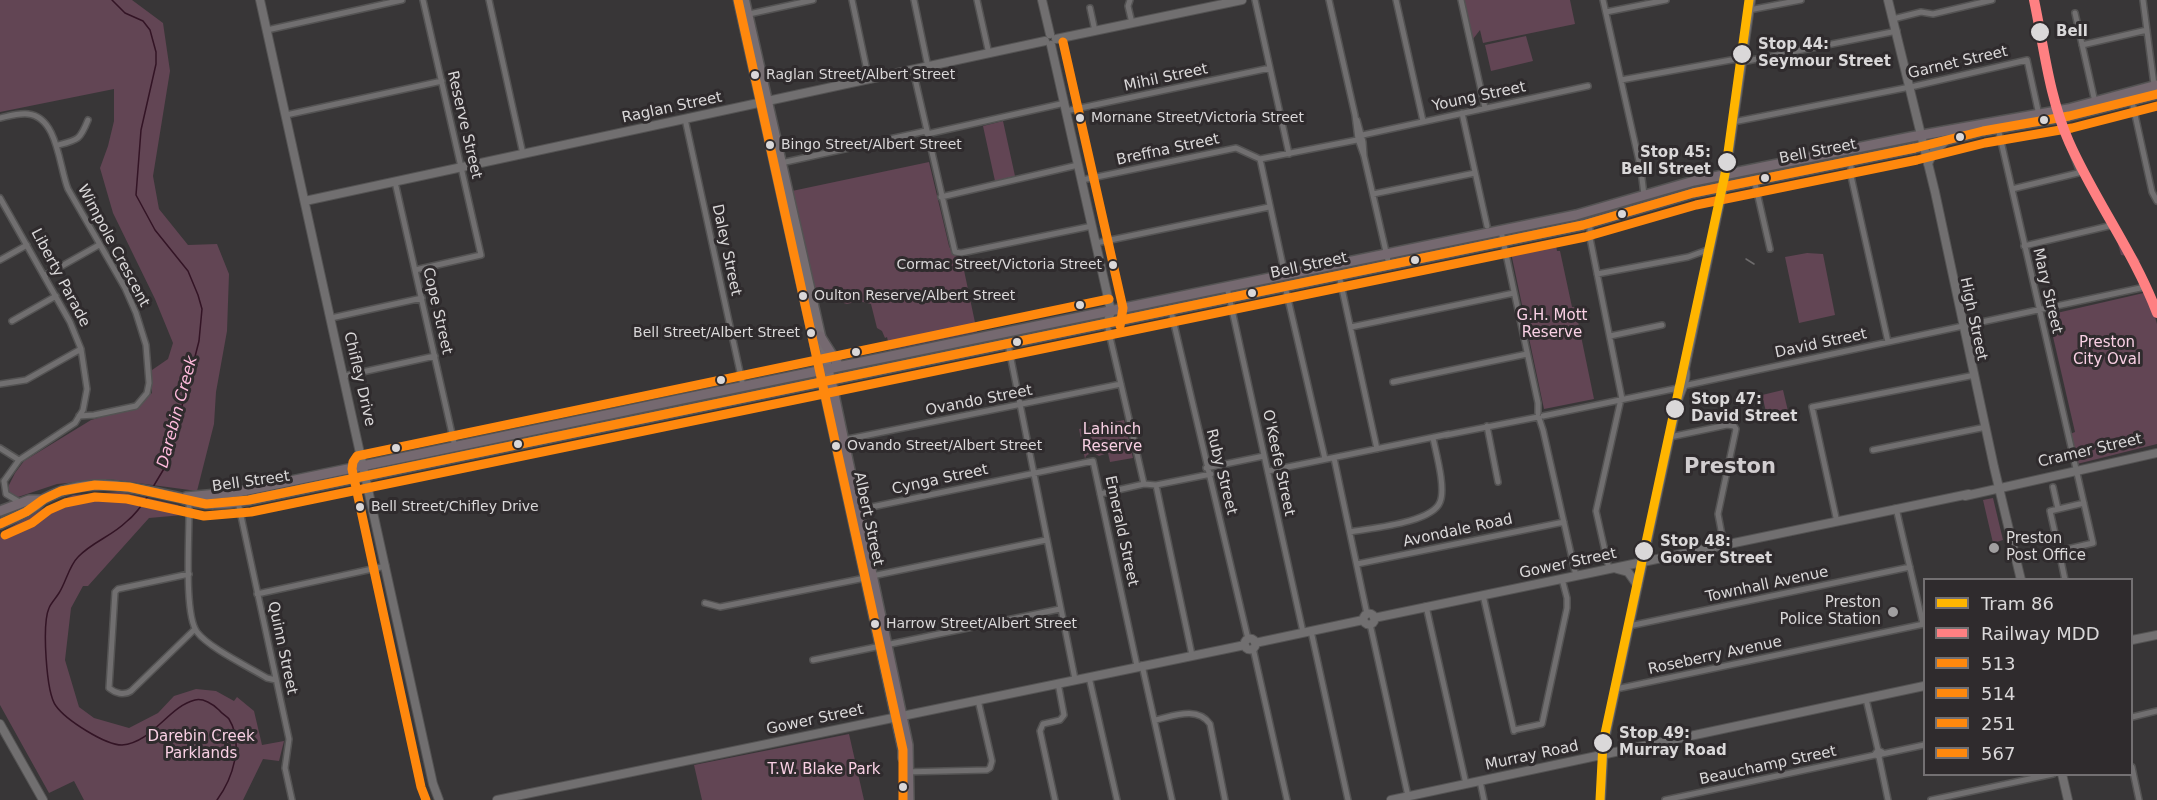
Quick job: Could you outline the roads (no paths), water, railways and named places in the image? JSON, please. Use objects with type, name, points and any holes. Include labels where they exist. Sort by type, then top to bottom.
[{"type":"highway","name":"Bell Street","points":[[0,511],[29,500],[41,500],[82,486],[105,484],[122,485],[205,503],[238,502],[455,447],[1592,212],[1726,174],[1922,141],[2039,115],[2132,101],[2156,88]]},
{"type":"highway","name":"Bell Street","points":[[185,500],[486,452],[1171,311],[1586,224],[1688,194],[1847,161],[1922,141],[1947,140],[1997,125],[2060,118],[2156,88]]},
{"type":"highway","points":[[1639,209],[1648,195],[1688,194]]},
{"type":"highway","points":[[820,336],[839,366]]},
{"type":"highway","points":[[882,357],[901,366]]},
{"type":"highway","name":"Albert Street","points":[[827,381],[898,715],[909,800]]},
{"type":"highway","points":[[682,399],[685,410]]},
{"type":"highway","points":[[539,429],[542,440]]},
{"type":"highway","name":"Albert Street","points":[[837,430],[842,440],[854,510]]},
{"type":"highway","points":[[483,441],[486,452]]},
{"type":"highway","name":"Bell Street","points":[[1,524],[35,507],[41,500]]},
{"type":"highway","name":"Albert Street","points":[[903,800],[906,772]]},
{"type":"main road","name":"Albert Street","points":[[738,0],[765,102]]},
{"type":"main road","name":"Albert Street","points":[[745,0],[765,102],[827,381]]},
{"type":"main road","name":"Albert Street","points":[[775,148],[782,163],[783,184]]},
{"type":"main road","name":"Albert Street","points":[[813,320],[820,336],[824,369]]},
{"type":"street","name":"Chifley Drive","points":[[260,0],[433,784],[439,800]]},
{"type":"street","points":[[267,30],[402,0]]},
{"type":"street","name":"Reserve Street","points":[[415,270],[481,255],[423,0]]},
{"type":"street","points":[[489,0],[523,154]]},
{"type":"street","points":[[748,14],[813,0]]},
{"type":"street","points":[[852,0],[869,80]]},
{"type":"street","points":[[914,0],[928,67]]},
{"type":"street","points":[[977,0],[989,54]]},
{"type":"street","points":[[1042,0],[1111,311],[1107,324],[1144,484]]},
{"type":"street","points":[[1130,0],[1128,6],[1132,23]]},
{"type":"street","name":"Raglan Street","points":[[305,201],[1242,0]]},
{"type":"street","points":[[1255,0],[1289,153]]},
{"type":"street","points":[[1329,0],[1389,265]]},
{"type":"street","points":[[1396,0],[1423,121]]},
{"type":"street","points":[[1461,0],[1485,108]]},
{"type":"street","points":[[1603,0],[1648,195]]},
{"type":"street","points":[[1606,12],[1666,0]]},
{"type":"street","points":[[1602,800],[1603,755],[1616,689],[1680,389],[1686,372],[1724,186],[1750,0]]},
{"type":"street","points":[[1749,10],[1801,0]]},
{"type":"street","name":"High Street","points":[[1890,0],[2019,578]]},
{"type":"street","points":[[1894,19],[1921,12],[1933,14],[1992,0]]},
{"type":"street","points":[[2143,0],[2156,88]]},
{"type":"street","points":[[1090,8],[1095,31]]},
{"type":"street","points":[[2075,13],[2096,106]]},
{"type":"street","points":[[2082,45],[2147,30]]},
{"type":"street","points":[[1621,80],[1897,32]]},
{"type":"street","name":"Garnet Street","points":[[1734,122],[1909,87],[2027,60],[2039,115]]},
{"type":"street","name":"Mihil Street","points":[[782,163],[1270,68]]},
{"type":"street","points":[[913,70],[955,252],[962,254],[1092,226]]},
{"type":"street","points":[[286,115],[442,81]]},
{"type":"street","name":"Young Street","points":[[1360,136],[1588,86]]},
{"type":"street","points":[[2132,101],[2152,189],[2157,201]]},
{"type":"street","points":[[1462,113],[1487,226]]},
{"type":"street","name":"Wimpole Crescent","points":[[0,118],[29,114],[40,118],[48,127],[57,145],[63,177],[68,189],[125,288],[146,345],[149,383],[147,393],[136,406],[79,416]]},
{"type":"street","points":[[2012,189],[2078,174],[2079,170],[2060,118]]},
{"type":"street","name":"Daley Street","points":[[685,119],[743,386]]},
{"type":"street","points":[[57,145],[75,141],[81,137],[88,120]]},
{"type":"street","name":"Mary Street","points":[[1997,125],[2093,543],[2059,551]]},
{"type":"street","points":[[1285,275],[1260,159],[1360,136]]},
{"type":"street","points":[[1928,164],[1933,152],[1947,140]]},
{"type":"street","name":"Breffna Street","points":[[1082,180],[1236,148],[1260,159]]},
{"type":"street","points":[[1847,161],[1888,342]]},
{"type":"street","points":[[941,197],[1078,165]]},
{"type":"street","points":[[1373,194],[1475,173]]},
{"type":"street","points":[[1754,179],[1770,249]]},
{"type":"street","name":"Cope Street","points":[[395,182],[455,447]]},
{"type":"street","name":"Liberty Parade","points":[[0,198],[70,322],[81,349],[87,388],[85,403],[79,416]]},
{"type":"street","points":[[1096,243],[1269,207]]},
{"type":"street","points":[[1586,224],[1621,399],[1596,511],[1611,569],[1628,572],[1638,586]]},
{"type":"street","points":[[2024,246],[2113,225]]},
{"type":"street","points":[[1501,231],[1576,576]]},
{"type":"street","points":[[0,260],[27,245]]},
{"type":"street","points":[[44,276],[99,245]]},
{"type":"street","points":[[1688,257],[1710,249]]},
{"type":"street","points":[[1597,274],[1688,257],[1702,256],[1707,262]]},
{"type":"street","points":[[1340,275],[1377,449]]},
{"type":"street","points":[[1285,286],[1325,459]]},
{"type":"street","name":"O'Keefe Street","points":[[1227,287],[1264,456],[1348,800]]},
{"type":"street","name":"David Street","points":[[1268,471],[1418,440],[1433,439],[1540,415],[1680,389],[2145,287]]},
{"type":"street","points":[[1351,327],[1514,293]]},
{"type":"street","points":[[12,321],[56,296]]},
{"type":"street","points":[[331,318],[422,298]]},
{"type":"street","name":"Ruby Street","points":[[1171,311],[1206,468],[1211,474],[1287,800]]},
{"type":"street","points":[[1610,336],[1662,325]]},
{"type":"street","points":[[1008,344],[1043,524],[1044,540],[1075,679]]},
{"type":"street","points":[[0,384],[26,380],[81,349]]},
{"type":"street","points":[[1393,382],[1527,354]]},
{"type":"street","points":[[344,376],[435,356]]},
{"type":"street","points":[[1838,522],[1812,407],[1973,375]]},
{"type":"street","name":"Ovando Street","points":[[842,440],[1121,384]]},
{"type":"street","points":[[21,503],[6,494],[2,484],[19,460],[68,429],[79,416]]},
{"type":"street","points":[[1670,438],[1727,425],[1734,426],[1736,429],[1718,514],[1724,546]]},
{"type":"street","points":[[1487,426],[1498,482]]},
{"type":"street","points":[[1873,450],[1985,427]]},
{"type":"street","points":[[1350,532],[1422,518],[1434,511],[1441,501],[1442,489],[1433,439]]},
{"type":"street","points":[[0,448],[19,460]]},
{"type":"street","name":"Cramer Street","points":[[1998,488],[2030,480],[2040,480],[2157,449]]},
{"type":"street","name":"Cramer Street","points":[[2076,470],[2157,453]]},
{"type":"street","points":[[1206,468],[1264,456]]},
{"type":"street","points":[[1334,458],[1408,796]]},
{"type":"street","name":"Emerald Street","points":[[1033,473],[1093,461],[1172,800]]},
{"type":"street","name":"Cynga Street","points":[[854,510],[1033,473]]},
{"type":"street","points":[[1100,494],[1144,484],[1156,485],[1211,474]]},
{"type":"street","points":[[1156,485],[1192,655]]},
{"type":"street","points":[[2053,487],[2058,509]]},
{"type":"street","name":"Gower Street","points":[[497,800],[1998,488]]},
{"type":"street","points":[[185,500],[189,605],[195,629],[208,642],[267,678],[276,680]]},
{"type":"street","name":"Quinn Street","points":[[238,502],[289,739],[285,768],[292,800]]},
{"type":"street","points":[[2065,578],[2050,511],[2084,503]]},
{"type":"street","points":[[1897,510],[1923,620]]},
{"type":"street","name":"Avondale Road","points":[[1357,564],[1564,522]]},
{"type":"street","points":[[705,603],[720,607],[1044,540]]},
{"type":"street","points":[[257,594],[386,566]]},
{"type":"street","name":"Townhall Avenue","points":[[1629,626],[1910,567]]},
{"type":"street","points":[[189,574],[118,589],[109,688],[114,692],[128,694],[195,629]]},
{"type":"street","points":[[1483,595],[1514,732],[1542,724],[1567,608],[1562,579]]},
{"type":"street","points":[[1426,606],[1466,784]]},
{"type":"street","points":[[813,660],[1060,609]]},
{"type":"street","name":"Roseberry Avenue","points":[[1616,689],[1923,624]]},
{"type":"street","points":[[2133,640],[2157,635]]},
{"type":"street","points":[[1089,676],[1117,800]]},
{"type":"street","points":[[1055,800],[1040,731],[1043,724],[1060,720],[1064,716],[1058,683]]},
{"type":"street","name":"Murray Road","points":[[1391,800],[1923,686]]},
{"type":"street","points":[[1866,699],[1888,800]]},
{"type":"street","points":[[906,772],[987,770],[990,768],[992,762],[978,700]]},
{"type":"street","points":[[2133,717],[2157,711]]},
{"type":"street","points":[[1155,720],[1189,713],[1200,714],[1206,718],[1210,724],[1225,800]]},
{"type":"street","points":[[0,724],[2,735],[44,800]]},
{"type":"street","name":"Beauchamp Street","points":[[1665,800],[1923,744]]},
{"type":"street","points":[[2133,772],[2139,800]]},
{"type":"street","points":[[1931,800],[2044,776]]},
{"type":"street","points":[[2062,776],[2068,800]]},
{"type":"street","points":[[1480,781],[1484,800]]},
{"type":"waterway","name":"Darebin Creek","points":[[112,0],[125,13],[143,21],[150,30],[156,52],[156,64],[141,130],[136,195],[155,230],[188,271],[202,309],[199,341],[187,388],[165,467],[153,487]]},
{"type":"waterway","name":"Darebin Creek","points":[[149,494],[129,519],[78,557],[50,606],[46,628],[50,687],[56,706],[68,718],[86,731],[106,741],[122,745],[142,738],[177,709],[195,700],[205,701],[214,706],[229,719],[236,739],[232,771],[217,800]]},
{"type":"tram line","name":"86","points":[[1600,800],[1603,743],[1725,174],[1749,0]]},
{"type":"tram line","points":[[1746,259],[1754,264]]},
{"type":"rail line","name":"MDD","points":[[2034,0],[2052,90],[2062,125],[2079,164],[2137,269],[2157,313]]},
{"type":"place","name":"Bell","points":[[2040,32]]},
{"type":"place","name":"Stop 44: Seymour Street","points":[[1742,54]]},
{"type":"place","name":"Raglan Street/Albert Street","points":[[755,75]]},
{"type":"place","name":"Mornane Street/Victoria Street","points":[[1080,118]]},
{"type":"place","name":"Bingo Street/Albert Street","points":[[770,145]]},
{"type":"place","name":"Stop 45: Bell Street","points":[[1727,162]]},
{"type":"place","name":"Cormac Street/Victoria Street","points":[[1113,265]]},
{"type":"place","name":"Oulton Reserve/Albert Street","points":[[803,296]]},
{"type":"place","name":"Bell Street/Albert Street","points":[[811,333]]},
{"type":"place","name":"Stop 47: David Street","points":[[1675,409]]},
{"type":"place","name":"Ovando Street/Albert Street","points":[[836,446]]},
{"type":"place","name":"Bell Street/Chifley Drive","points":[[360,507]]},
{"type":"place","name":"Preston Post Office","points":[[1994,548]]},
{"type":"place","name":"Stop 48: Gower Street","points":[[1644,551]]},
{"type":"place","name":"Preston Police Station","points":[[1893,612]]},
{"type":"place","name":"Harrow Street/Albert Street","points":[[875,624]]},
{"type":"place","name":"Stop 49: Murray Road","points":[[1603,743]]},
{"type":"district","name":"Preston","points":[[1730,468]]},
{"type":"park label","name":"G.H. Mott Reserve","points":[[1552,324]]},
{"type":"park label","name":"Preston City Oval","points":[[2107,352]]},
{"type":"park label","name":"Lahinch Reserve","points":[[1112,438]]},
{"type":"park label","name":"Darebin Creek Parklands","points":[[201,746]]},
{"type":"park label","name":"T.W. Blake Park","points":[[824,770]]}]
